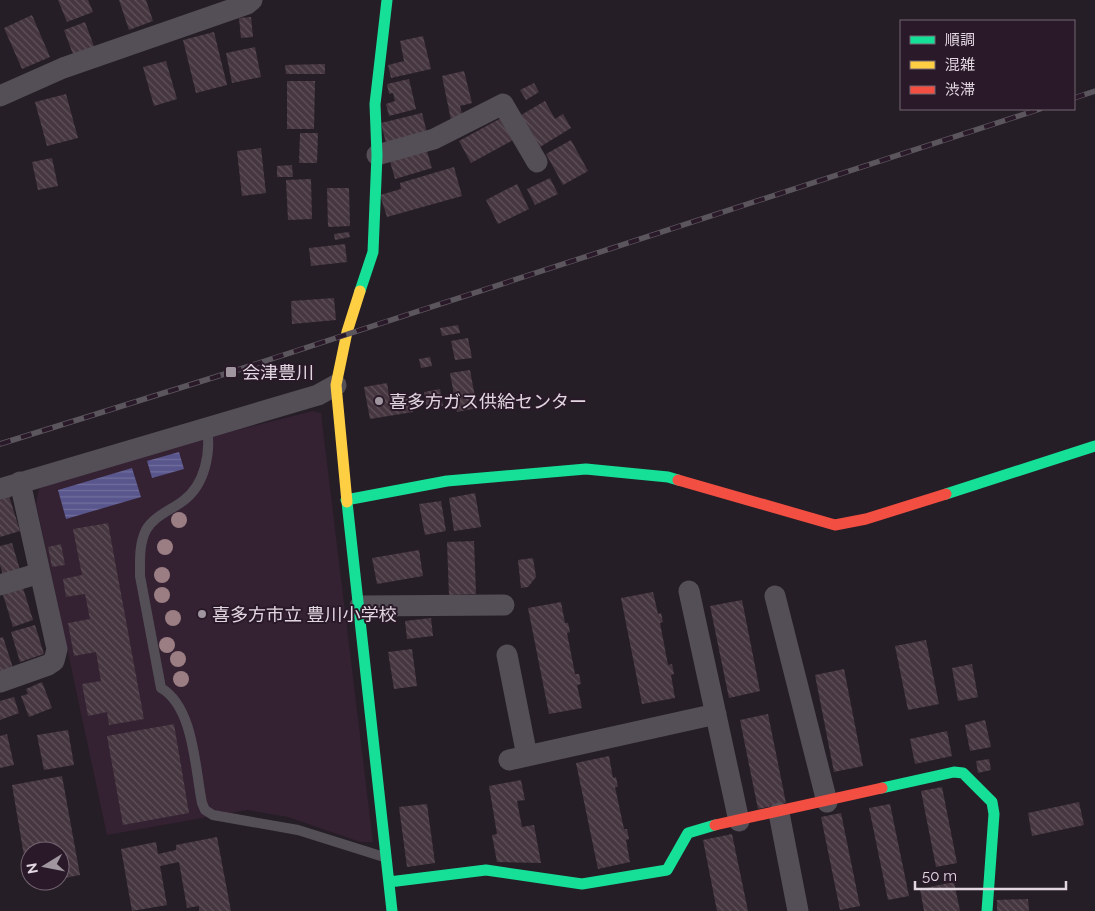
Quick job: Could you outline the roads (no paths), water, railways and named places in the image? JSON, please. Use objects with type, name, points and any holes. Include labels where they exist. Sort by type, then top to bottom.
[{"type":"street","points":[[0,96],[63,68],[247,4],[252,0]]},
{"type":"street","points":[[387,0],[375,104],[377,155],[373,252],[347,332],[336,385],[346,500],[360,606],[392,911]]},
{"type":"street","points":[[377,155],[434,139],[503,104],[537,162]]},
{"type":"street","points":[[0,489],[318,396],[336,385]]},
{"type":"street","points":[[346,500],[447,481],[586,469],[668,477],[770,508],[835,525],[866,519],[1095,446]]},
{"type":"street","points":[[0,682],[48,665],[54,661],[57,649],[20,482]]},
{"type":"street","points":[[0,585],[40,572]]},
{"type":"street","points":[[690,591],[739,821]]},
{"type":"street","points":[[775,596],[827,802]]},
{"type":"street","points":[[360,606],[504,605]]},
{"type":"street","points":[[507,655],[518,758],[716,714]]},
{"type":"street","points":[[389,882],[486,870],[582,884],[667,870],[688,833],[954,772],[963,774],[992,802],[994,814],[988,911]]},
{"type":"street","points":[[779,813],[798,911]]},
{"type":"lane","points":[[207,428],[210,442],[207,462],[200,477],[191,494],[159,516],[147,529],[141,547],[140,561],[140,576],[161,688],[169,693],[186,720],[202,804],[205,810],[214,815],[298,830],[386,858]]},
{"type":"railway","points":[[1075,98],[1095,91]]},
{"type":"railway","points":[[0,444],[231,372],[1037,110]]},
{"type":"place","name":"会津豊川","points":[[231,372]]},
{"type":"place","name":"喜多方ガス供給センター","points":[[379,401]]},
{"type":"place","name":"喜多方市立 豊川小学校","points":[[202,614]]}]
